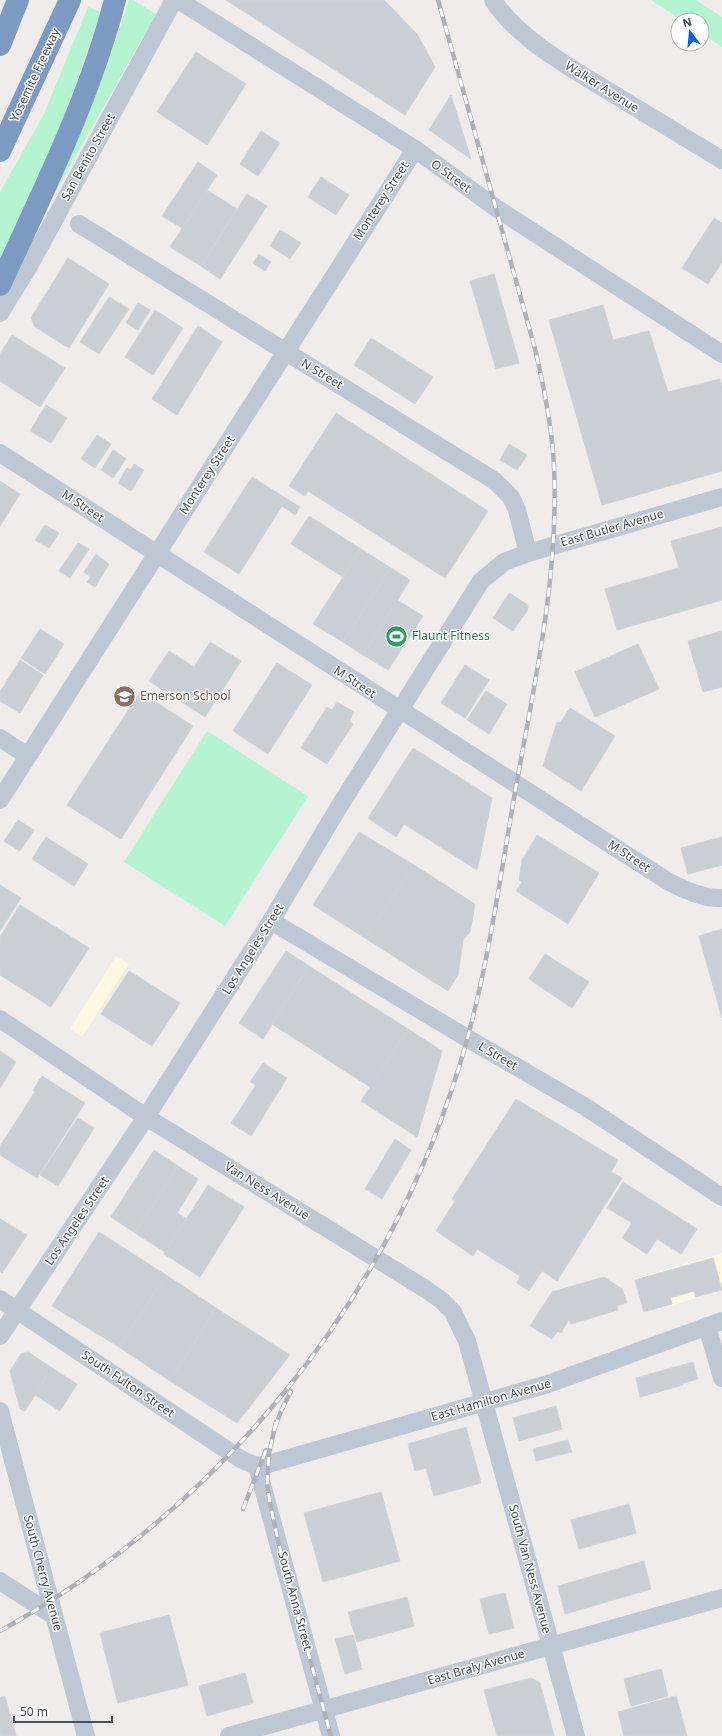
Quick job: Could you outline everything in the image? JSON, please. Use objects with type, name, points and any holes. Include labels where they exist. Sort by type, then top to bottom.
[{"type":"highway","points":[[0,21],[12,0]]},
{"type":"highway","points":[[0,45],[18,0]]},
{"type":"highway","name":"Yosemite Freeway","points":[[0,151],[70,0]]},
{"type":"highway","points":[[0,285],[76,119],[99,55],[113,10]]},
{"type":"street","name":"San Benito Street","points":[[0,313],[28,268],[174,0]]},
{"type":"street","name":"O Street","points":[[178,0],[415,149],[496,208],[722,354]]},
{"type":"street","name":"Walker Avenue","points":[[493,0],[502,12],[522,31],[567,66],[722,160]]},
{"type":"street","name":"Monterey Street","points":[[0,800],[415,149]]},
{"type":"street","name":"N Street","points":[[79,224],[478,470],[505,489],[511,497],[517,510],[528,553]]},
{"type":"street","name":"M Street","points":[[0,453],[669,882],[691,892],[719,898]]},
{"type":"street","name":"East Butler Avenue","points":[[504,562],[528,553],[722,497]]},
{"type":"street","name":"Los Angeles Street","points":[[0,1336],[146,1116],[271,921],[337,810],[401,711],[481,581],[504,562]]},
{"type":"street","points":[[0,738],[28,756]]},
{"type":"street","name":"L Street","points":[[271,921],[584,1106],[722,1197]]},
{"type":"street","name":"Van Ness Avenue","points":[[0,1019],[146,1116],[441,1300],[453,1312],[462,1327],[485,1402]]},
{"type":"street","name":"South Fulton Street","points":[[0,1299],[242,1460],[257,1466]]},
{"type":"street","points":[[715,1323],[722,1378]]},
{"type":"street","name":"East Hamilton Avenue","points":[[257,1466],[548,1384],[715,1323]]},
{"type":"street","name":"South Van Ness Avenue","points":[[485,1402],[576,1736]]},
{"type":"street","name":"South Cherry Avenue","points":[[0,1411],[86,1736]]},
{"type":"street","name":"South Anna Street","points":[[257,1466],[331,1736]]},
{"type":"street","points":[[0,1581],[54,1616]]},
{"type":"street","name":"East Braly Avenue","points":[[229,1736],[722,1598]]},
{"type":"shaded area","points":[[116,956],[129,964],[82,1037],[70,1029]]},
{"type":"shaded area","points":[[722,1253],[722,1291],[644,1313],[634,1279]]},
{"type":"green space","points":[[129,0],[133,0],[156,14],[43,214],[82,131],[110,57]]},
{"type":"green space","points":[[651,0],[696,0],[722,17],[722,47],[710,39],[710,12],[670,13]]},
{"type":"green space","points":[[88,7],[101,12],[49,159],[0,266],[0,192],[43,116]]},
{"type":"green space","points":[[207,731],[308,796],[225,926],[124,862]]},
{"type":"building","points":[[226,0],[384,0],[417,34],[435,67],[405,115]]},
{"type":"building","points":[[196,52],[246,84],[207,145],[157,112]]},
{"type":"building","points":[[451,95],[471,159],[429,130]]},
{"type":"building","points":[[261,131],[280,143],[258,176],[240,164]]},
{"type":"building","points":[[198,162],[217,175],[182,228],[162,216]]},
{"type":"building","points":[[321,177],[349,195],[336,215],[308,197]]},
{"type":"building","points":[[207,190],[237,209],[201,266],[170,247]]},
{"type":"building","points":[[247,194],[267,206],[220,279],[201,266]]},
{"type":"building","points":[[714,218],[722,223],[722,262],[708,284],[682,268]]},
{"type":"building","points":[[280,230],[301,243],[290,259],[270,246]]},
{"type":"building","points":[[259,254],[271,262],[265,271],[253,263]]},
{"type":"building","points":[[68,258],[109,284],[69,348],[35,327],[31,318]]},
{"type":"building","points":[[494,274],[519,363],[496,369],[470,281]]},
{"type":"building","points":[[109,297],[129,309],[99,354],[80,342]]},
{"type":"building","points":[[138,303],[150,310],[138,330],[126,323]]},
{"type":"building","points":[[603,305],[613,340],[649,331],[668,392],[720,379],[722,386],[722,471],[602,505],[549,320]]},
{"type":"building","points":[[155,310],[183,328],[153,375],[125,357]]},
{"type":"building","points":[[198,326],[222,342],[177,415],[152,399]]},
{"type":"building","points":[[12,335],[65,368],[40,407],[0,381],[0,354]]},
{"type":"building","points":[[371,338],[433,377],[415,404],[354,365]]},
{"type":"building","points":[[46,405],[67,418],[51,443],[30,431]]},
{"type":"building","points":[[336,413],[488,511],[445,578],[308,491],[305,496],[289,486]]},
{"type":"building","points":[[97,435],[111,444],[95,468],[81,459]]},
{"type":"building","points":[[509,444],[527,455],[517,470],[500,460]]},
{"type":"building","points":[[113,450],[126,459],[113,478],[101,470]]},
{"type":"building","points":[[134,464],[144,470],[131,491],[118,483],[127,468],[131,470]]},
{"type":"building","points":[[252,477],[300,507],[295,515],[282,506],[239,574],[204,552]]},
{"type":"building","points":[[0,481],[20,494],[0,526]]},
{"type":"building","points":[[309,516],[361,549],[343,577],[291,544]]},
{"type":"building","points":[[45,525],[59,533],[49,548],[35,540]]},
{"type":"building","points":[[722,527],[722,600],[617,630],[605,589],[679,568],[671,541]]},
{"type":"building","points":[[78,543],[89,549],[70,578],[59,571]]},
{"type":"building","points":[[361,549],[391,568],[343,642],[313,624]]},
{"type":"building","points":[[96,554],[109,564],[95,587],[87,582],[91,577],[84,572]]},
{"type":"building","points":[[391,568],[410,580],[363,655],[343,642]]},
{"type":"building","points":[[509,593],[528,605],[527,611],[513,631],[493,618]]},
{"type":"building","points":[[397,600],[423,616],[388,670],[363,655]]},
{"type":"building","points":[[40,629],[64,644],[45,674],[21,658]]},
{"type":"building","points":[[722,631],[722,687],[703,692],[688,641]]},
{"type":"building","points":[[210,642],[241,661],[205,717],[149,681],[169,651],[194,667]]},
{"type":"building","points":[[638,644],[659,689],[595,717],[575,672]]},
{"type":"building","points":[[20,660],[43,675],[20,713],[0,701],[0,692]]},
{"type":"building","points":[[277,663],[312,685],[268,754],[233,731]]},
{"type":"building","points":[[465,665],[489,680],[465,718],[441,703]]},
{"type":"building","points":[[486,691],[507,704],[489,734],[467,720]]},
{"type":"building","points":[[140,692],[193,726],[121,839],[67,805]]},
{"type":"building","points":[[337,702],[354,712],[349,721],[353,724],[327,764],[301,748],[327,707],[332,710]]},
{"type":"building","points":[[570,708],[615,736],[581,791],[543,766],[557,722],[560,723]]},
{"type":"building","points":[[413,748],[492,798],[477,870],[404,824],[396,837],[368,818]]},
{"type":"building","points":[[18,820],[34,830],[20,851],[4,841]]},
{"type":"building","points":[[359,832],[414,865],[365,938],[313,905]]},
{"type":"building","points":[[537,835],[599,873],[568,924],[516,891],[522,882],[519,880],[522,860]]},
{"type":"building","points":[[46,837],[88,864],[74,886],[32,859]]},
{"type":"building","points":[[722,837],[722,865],[688,874],[681,848]]},
{"type":"building","points":[[414,865],[475,904],[470,932],[463,940],[458,975],[448,991],[365,938]]},
{"type":"building","points":[[0,885],[21,898],[0,931]]},
{"type":"building","points":[[20,905],[89,948],[51,1007],[0,975],[0,937]]},
{"type":"building","points":[[722,929],[722,1018],[699,936]]},
{"type":"building","points":[[286,951],[309,966],[263,1039],[239,1023]]},
{"type":"building","points":[[545,954],[589,982],[572,1008],[529,979]]},
{"type":"building","points":[[309,966],[408,1029],[370,1087],[272,1024]]},
{"type":"building","points":[[129,971],[180,1003],[152,1046],[101,1014]]},
{"type":"building","points":[[408,1029],[442,1051],[417,1137],[361,1101]]},
{"type":"building","points":[[0,1051],[16,1062],[0,1088]]},
{"type":"building","points":[[263,1063],[287,1078],[251,1136],[231,1123],[256,1085],[250,1082]]},
{"type":"building","points":[[42,1076],[85,1103],[37,1178],[0,1155],[0,1146],[35,1092],[33,1090]]},
{"type":"building","points":[[516,1099],[618,1160],[611,1172],[622,1178],[557,1281],[542,1271],[529,1291],[517,1283],[520,1276],[477,1249],[473,1256],[436,1231],[455,1201],[452,1199]]},
{"type":"building","points":[[78,1118],[94,1128],[58,1186],[40,1175]]},
{"type":"building","points":[[395,1139],[411,1150],[382,1199],[365,1189]]},
{"type":"building","points":[[154,1150],[178,1166],[135,1233],[111,1217]]},
{"type":"building","points":[[178,1166],[198,1179],[177,1213],[187,1219],[165,1252],[135,1233]]},
{"type":"building","points":[[623,1182],[697,1229],[681,1254],[657,1239],[647,1254],[622,1238],[632,1223],[607,1208]]},
{"type":"building","points":[[208,1185],[244,1207],[200,1277],[164,1254]]},
{"type":"building","points":[[0,1219],[27,1235],[2,1273],[0,1271]]},
{"type":"building","points":[[99,1232],[166,1275],[119,1347],[52,1306]]},
{"type":"building","points":[[713,1258],[722,1290],[696,1297],[694,1291],[670,1298],[672,1304],[644,1312],[635,1280]]},
{"type":"building","points":[[166,1275],[216,1308],[170,1381],[119,1347]]},
{"type":"building","points":[[604,1277],[622,1289],[627,1303],[617,1306],[618,1310],[571,1324],[569,1319],[561,1333],[558,1331],[552,1339],[530,1326],[552,1292]]},
{"type":"building","points":[[216,1308],[290,1355],[237,1423],[170,1381]]},
{"type":"building","points":[[28,1352],[52,1368],[25,1411],[20,1409],[10,1371],[21,1354]]},
{"type":"building","points":[[693,1362],[698,1379],[683,1383],[683,1385],[640,1397],[636,1378]]},
{"type":"building","points":[[52,1368],[77,1384],[60,1411],[35,1395]]},
{"type":"building","points":[[556,1406],[562,1429],[519,1441],[513,1418]]},
{"type":"building","points":[[466,1427],[481,1483],[434,1496],[426,1468],[415,1471],[408,1444]]},
{"type":"building","points":[[568,1440],[572,1452],[536,1461],[533,1449]]},
{"type":"building","points":[[381,1492],[400,1561],[323,1582],[304,1513]]},
{"type":"building","points":[[629,1504],[636,1533],[579,1549],[571,1520]]},
{"type":"building","points":[[644,1561],[651,1589],[565,1614],[558,1586]]},
{"type":"building","points":[[505,1593],[514,1628],[489,1634],[480,1599]]},
{"type":"building","points":[[407,1597],[414,1626],[357,1642],[348,1612]]},
{"type":"building","points":[[169,1615],[188,1685],[118,1703],[100,1633]]},
{"type":"building","points":[[353,1635],[362,1669],[345,1674],[335,1639]]},
{"type":"building","points":[[661,1669],[668,1696],[631,1706],[624,1679]]},
{"type":"building","points":[[245,1673],[253,1703],[207,1716],[199,1686]]},
{"type":"building","points":[[531,1678],[540,1683],[554,1736],[497,1736],[484,1690]]},
{"type":"building","points":[[5,1696],[16,1736],[0,1736],[0,1698]]},
{"type":"building","points":[[676,1696],[687,1736],[624,1736],[618,1712]]},
{"type":"railway","points":[[0,1631],[80,1581],[154,1525],[223,1461],[285,1392],[340,1317],[388,1237],[428,1152],[460,1064],[470,1029],[493,924],[550,585],[555,506],[554,466],[547,407],[535,349],[438,0]]},
{"type":"railway","points":[[275,1428],[281,1411],[291,1391]]},
{"type":"railway","points":[[276,1422],[269,1453],[267,1484],[270,1503],[279,1545],[331,1736]]},
{"type":"railway","points":[[243,1509],[266,1450]]},
{"type":"place","name":"Flaunt Fitness","points":[[396,636]]},
{"type":"place","name":"Emerson School","points":[[125,696]]}]
